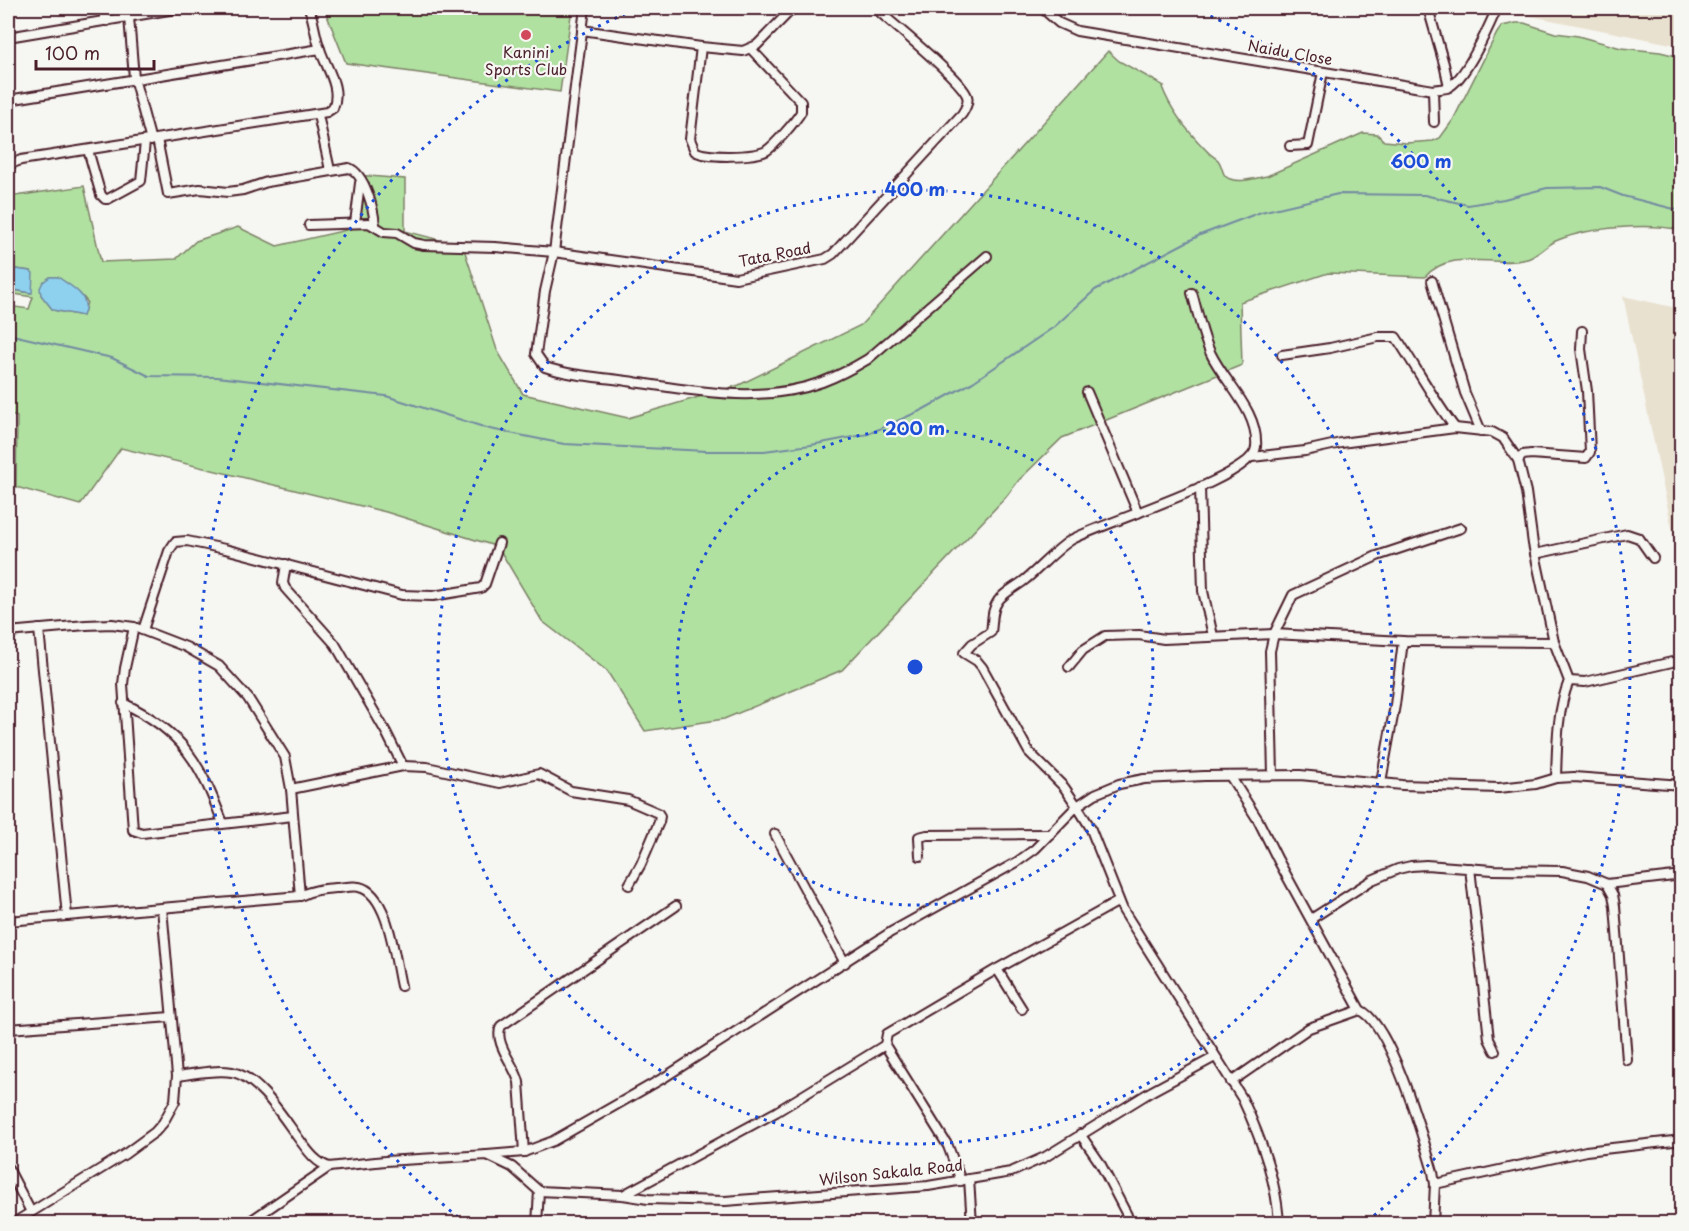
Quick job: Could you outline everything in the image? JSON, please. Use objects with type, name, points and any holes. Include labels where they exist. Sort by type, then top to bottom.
[{"type":"street","points":[[101,8],[107,21]]},
{"type":"street","points":[[8,36],[181,8]]},
{"type":"street","points":[[8,165],[21,160],[318,115],[333,108],[336,94],[309,8]]},
{"type":"street","points":[[585,8],[554,252],[545,291],[536,354],[545,367],[564,372],[718,393],[753,394],[789,390],[821,382],[846,372],[867,359],[987,256]]},
{"type":"street","points":[[582,30],[743,51],[757,45],[793,8]]},
{"type":"street","name":"Tata Road","points":[[309,225],[355,223],[375,226],[384,232],[397,233],[414,243],[424,245],[495,247],[554,252],[736,278],[825,259],[833,254],[962,114],[968,102],[967,95],[951,76],[875,8]]},
{"type":"street","name":"Naidu Close","points":[[1042,8],[1059,23],[1077,31],[1433,90],[1449,87]]},
{"type":"street","points":[[1428,8],[1449,87]]},
{"type":"street","points":[[1449,87],[1473,57],[1497,8]]},
{"type":"street","points":[[129,17],[134,78],[151,141],[167,191],[171,195],[200,189],[228,192],[243,190],[262,183],[344,168],[353,170],[360,179],[373,206],[375,226]]},
{"type":"street","points":[[701,47],[690,139],[695,151],[707,156],[756,154],[767,150],[801,112],[801,102],[751,49]]},
{"type":"street","points":[[8,100],[320,49]]},
{"type":"street","points":[[1290,146],[1308,144],[1323,72]]},
{"type":"street","points":[[1433,90],[1434,122]]},
{"type":"street","points":[[318,115],[330,170]]},
{"type":"street","points":[[88,150],[101,195],[108,199],[141,181],[151,141]]},
{"type":"street","points":[[355,223],[360,179]]},
{"type":"street","points":[[1432,281],[1465,393],[1480,431]]},
{"type":"street","points":[[1192,293],[1210,354],[1247,410],[1256,443],[1252,457],[1239,467],[1200,487],[1070,541],[1025,580],[1000,598],[993,612],[991,632],[972,644],[964,653],[982,667],[1029,752],[1064,787],[1077,806],[1090,828],[1119,901],[1242,1098],[1255,1125],[1274,1190],[1279,1224]]},
{"type":"street","points":[[1518,460],[1523,455],[1531,454],[1586,458],[1590,452],[1587,391],[1581,350],[1582,331]]},
{"type":"street","points":[[1282,355],[1330,348],[1378,337],[1396,337],[1455,428]]},
{"type":"street","points":[[1087,392],[1138,513]]},
{"type":"street","points":[[1252,457],[1455,428],[1492,432],[1503,438],[1518,460],[1554,642],[1569,681],[1564,693],[1557,739],[1556,778]]},
{"type":"street","points":[[1200,487],[1203,591],[1213,636]]},
{"type":"street","points":[[1273,775],[1270,651],[1274,634],[1293,595],[1377,556],[1461,528]]},
{"type":"street","points":[[1536,554],[1627,534],[1639,538],[1653,558]]},
{"type":"street","points":[[143,630],[169,551],[176,542],[225,549],[402,595],[433,596],[481,588],[485,584],[499,543]]},
{"type":"street","points":[[286,564],[283,583],[285,588],[341,653],[403,766]]},
{"type":"street","points":[[8,632],[112,624],[143,630],[208,657],[234,681],[248,698],[282,750],[291,789],[300,896]]},
{"type":"street","points":[[134,627],[124,668],[123,703],[133,830],[142,833],[293,816]]},
{"type":"street","points":[[39,629],[67,916]]},
{"type":"street","points":[[1069,667],[1083,650],[1105,636],[1139,635],[1164,639],[1274,634],[1403,641],[1554,642]]},
{"type":"street","points":[[1381,782],[1395,705],[1403,641]]},
{"type":"street","points":[[1569,681],[1585,682],[1672,662]]},
{"type":"street","points":[[123,703],[157,722],[182,743],[204,779],[223,823]]},
{"type":"street","points":[[291,789],[403,766],[435,768],[500,783],[539,774],[571,791],[628,800],[656,811],[660,816],[659,822],[641,864],[629,885]]},
{"type":"street","points":[[177,1076],[222,1071],[243,1076],[277,1108],[313,1157],[329,1167],[524,1152],[553,1141],[665,1077],[891,932],[1017,862],[1035,849],[1077,806],[1102,790],[1126,782],[1144,779],[1273,775],[1402,785],[1499,788],[1536,784],[1556,778],[1682,785]]},
{"type":"street","points":[[1230,776],[1258,820],[1360,1010],[1367,1013],[1379,1029],[1399,1070],[1424,1141],[1435,1185],[1433,1224]]},
{"type":"street","points":[[775,834],[845,963]]},
{"type":"street","points":[[920,856],[919,837],[927,835],[1050,834]]},
{"type":"street","points":[[1311,919],[1372,880],[1398,869],[1426,865],[1562,871],[1588,876],[1607,884],[1682,875]]},
{"type":"street","points":[[1470,868],[1489,1039],[1495,1051]]},
{"type":"street","points":[[1607,884],[1613,895],[1615,906],[1627,1060]]},
{"type":"street","points":[[8,921],[300,896],[315,890],[358,886],[369,891],[376,899],[387,922],[401,986]]},
{"type":"street","points":[[972,1224],[965,1180],[948,1146],[885,1045],[887,1034],[996,969],[1119,901]]},
{"type":"street","points":[[524,1152],[519,1082],[500,1041],[501,1026],[676,906]]},
{"type":"street","points":[[12,1224],[125,1154],[155,1132],[163,1123],[175,1101],[177,1076],[162,908]]},
{"type":"street","points":[[996,969],[1022,1008]]},
{"type":"street","points":[[1231,1082],[1310,1029],[1360,1010]]},
{"type":"street","points":[[8,1029],[171,1017]]},
{"type":"street","points":[[622,1195],[776,1112],[885,1045]]},
{"type":"street","name":"Wilson Sakala Road","points":[[539,1191],[622,1195],[648,1199],[725,1201],[890,1189],[1011,1172],[1045,1157],[1152,1091],[1215,1057]]},
{"type":"street","points":[[1080,1134],[1100,1163],[1126,1215],[1128,1224]]},
{"type":"street","points":[[1435,1185],[1575,1153],[1682,1140]]},
{"type":"street","points":[[487,1155],[512,1167],[539,1191],[537,1224]]},
{"type":"street","points":[[246,1224],[329,1167]]},
{"type":"street","points":[[8,1168],[31,1212]]},
{"type":"shaded area","points":[[1510,8],[1681,8],[1681,46],[1511,12]]},
{"type":"shaded area","points":[[1623,296],[1681,309],[1681,571]]},
{"type":"green space","points":[[324,8],[572,8],[560,92],[346,63]]},
{"type":"green space","points":[[1524,23],[1555,33],[1578,36],[1621,48],[1660,52],[1681,57],[1681,230],[1652,227],[1602,229],[1554,242],[1527,259],[1514,261],[1460,260],[1435,268],[1425,277],[1328,273],[1240,302],[1242,365],[1062,438],[1019,480],[1006,497],[842,670],[724,719],[645,731],[607,671],[542,621],[498,547],[386,512],[121,448],[80,505],[16,487],[17,417],[8,414],[8,306],[29,309],[33,297],[8,293],[8,289],[30,293],[31,271],[8,268],[8,197],[84,186],[101,262],[176,259],[196,241],[238,227],[277,246],[351,229],[357,175],[405,179],[405,231],[463,246],[497,350],[523,394],[628,418],[739,385],[861,325],[1108,51],[1119,61],[1164,86],[1162,87],[1175,113],[1194,137],[1220,162],[1225,176],[1234,180],[1244,180],[1267,176],[1363,133],[1377,134],[1384,141],[1406,143],[1433,141],[1440,138],[1453,120],[1502,26]],"holes":[[[50,277],[58,277],[87,302],[83,316],[53,310],[41,295]]]},
{"type":"water","points":[[8,268],[33,273],[32,293],[8,289]]},
{"type":"water","points":[[50,277],[58,277],[79,293],[85,303],[83,316],[53,310],[41,295],[40,288],[43,282]]},
{"type":"waterway","points":[[8,334],[112,358],[149,376],[217,377],[386,396],[490,429],[564,444],[707,451],[764,451],[868,434],[922,410],[973,382],[1054,327],[1095,290],[1200,235],[1261,212],[1338,194],[1424,195],[1468,205],[1547,188],[1600,187],[1623,196],[1682,211]]},
{"type":"place","name":"Kanini Sports Club","points":[[526,35]]}]
